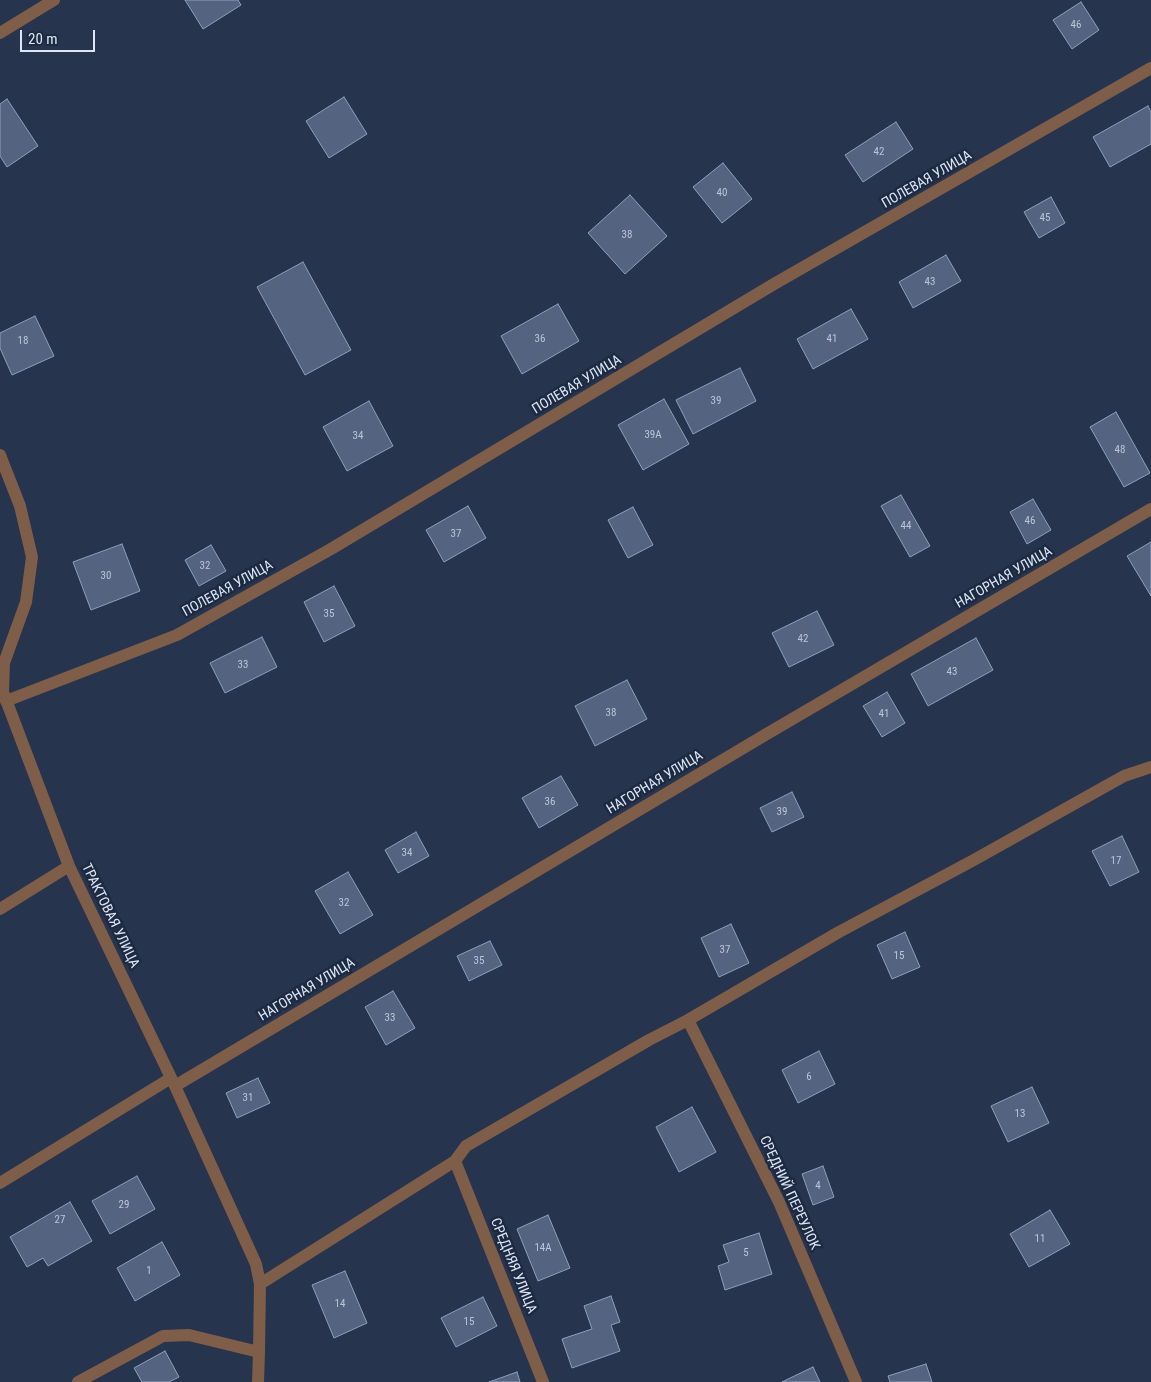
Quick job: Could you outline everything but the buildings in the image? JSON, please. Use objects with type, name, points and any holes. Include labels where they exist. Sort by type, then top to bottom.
[{"type":"street","points":[[0,33],[54,0]]},
{"type":"street","name":"ПОЛЕВАЯ УЛИЦА","points":[[6,702],[177,634],[194,625],[331,549],[774,284],[1151,68]]},
{"type":"street","name":"ТРАКТОВАЯ УЛИЦА","points":[[0,455],[20,506],[32,557],[26,602],[5,644],[3,692],[69,866],[173,1082],[256,1264],[260,1284],[258,1382]]},
{"type":"street","name":"НАГОРНАЯ УЛИЦА","points":[[0,1183],[1151,509]]},
{"type":"street","points":[[260,1284],[455,1161],[466,1146],[839,932],[981,856],[1124,776],[1151,767]]},
{"type":"street","points":[[0,908],[69,866]]},
{"type":"street","name":"СРЕДНИЙ ПЕРЕУЛОК","points":[[688,1020],[779,1202],[856,1382]]},
{"type":"street","name":"СРЕДНЯЯ УЛИЦА","points":[[455,1161],[543,1382]]},
{"type":"street","points":[[78,1382],[162,1336],[189,1335],[260,1352]]}]
